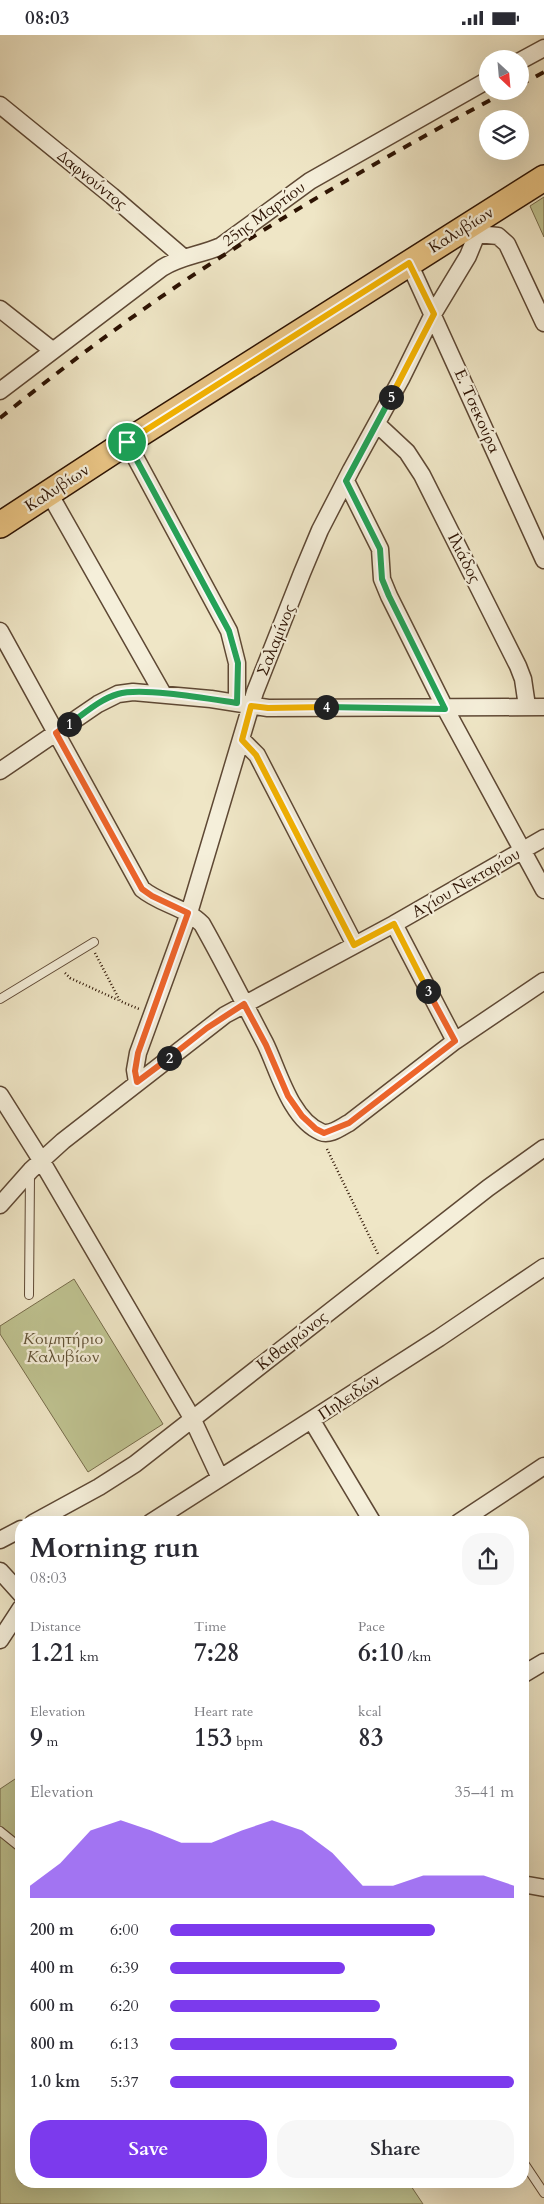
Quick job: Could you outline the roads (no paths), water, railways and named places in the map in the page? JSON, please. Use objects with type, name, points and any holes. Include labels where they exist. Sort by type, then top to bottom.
[{"type":"main road","name":"Καλυβίων","points":[[0,525],[409,263],[474,229],[544,178]]},
{"type":"street","points":[[529,56],[544,48]]},
{"type":"street","name":"25ης Μαρτίου","points":[[0,391],[151,276],[183,257],[221,246],[310,181],[479,85]]},
{"type":"street","name":"Δαφνούντος","points":[[0,105],[112,196],[183,257]]},
{"type":"street","points":[[474,229],[498,236],[507,244],[544,323]]},
{"type":"street","name":"Σαλαμίνος","points":[[137,1082],[135,1062],[188,913],[242,740],[244,704],[302,573],[346,481],[434,314],[468,256],[474,229]]},
{"type":"street","name":"Ε. Τσεκούρα","points":[[409,263],[434,314],[544,560]]},
{"type":"street","points":[[0,309],[52,351]]},
{"type":"street","name":"Ιλιάδος","points":[[377,423],[407,452],[422,475],[518,666],[523,679],[527,706]]},
{"type":"street","points":[[127,442],[229,631],[238,663],[244,704]]},
{"type":"street","points":[[346,481],[380,549],[382,579],[389,596],[445,709],[544,890]]},
{"type":"street","points":[[49,493],[163,694]]},
{"type":"street","points":[[0,631],[142,889],[152,896],[188,913],[202,924],[266,1045],[288,1096],[308,1123],[322,1133],[331,1132],[349,1123],[455,1041],[544,981]]},
{"type":"street","points":[[0,771],[98,704],[118,694],[163,694],[274,708],[445,709],[544,707]]},
{"type":"street","points":[[242,740],[256,755],[354,945]]},
{"type":"street","name":"Αγίου Νεκταρίου","points":[[0,1205],[36,1165],[137,1082],[207,1028],[244,1004],[394,924],[544,838]]},
{"type":"street","points":[[394,924],[455,1041]]},
{"type":"street","points":[[0,1095],[36,1165],[192,1418],[220,1478]]},
{"type":"street","name":"Κιθαιρώνος","points":[[47,1516],[135,1464],[488,1189],[544,1148]]},
{"type":"street","name":"Πηλειδών","points":[[161,1516],[312,1421],[543,1269]]},
{"type":"street","points":[[312,1421],[369,1516]]},
{"type":"street","points":[[469,1516],[544,1466]]},
{"type":"street","points":[[65,1516],[66,1506]]},
{"type":"street","points":[[0,1539],[15,1532]]},
{"type":"street","points":[[0,1571],[15,1587]]},
{"type":"street","points":[[0,1639],[15,1617]]},
{"type":"street","points":[[529,1671],[544,1661]]},
{"type":"street","points":[[529,1885],[544,1888]]},
{"type":"lane","points":[[0,999],[92,943]]},
{"type":"lane","points":[[30,1295],[36,1165]]},
{"type":"lane","points":[[0,1831],[15,1843]]},
{"type":"lane","points":[[529,2170],[544,2193]]},
{"type":"railway","points":[[529,80],[544,72]]},
{"type":"railway","points":[[0,418],[149,305],[201,270],[276,222],[352,177],[490,100]]},
{"type":"park label","name":"Κοιμητήριο Καλυβίων","points":[[63,1348]]}]
